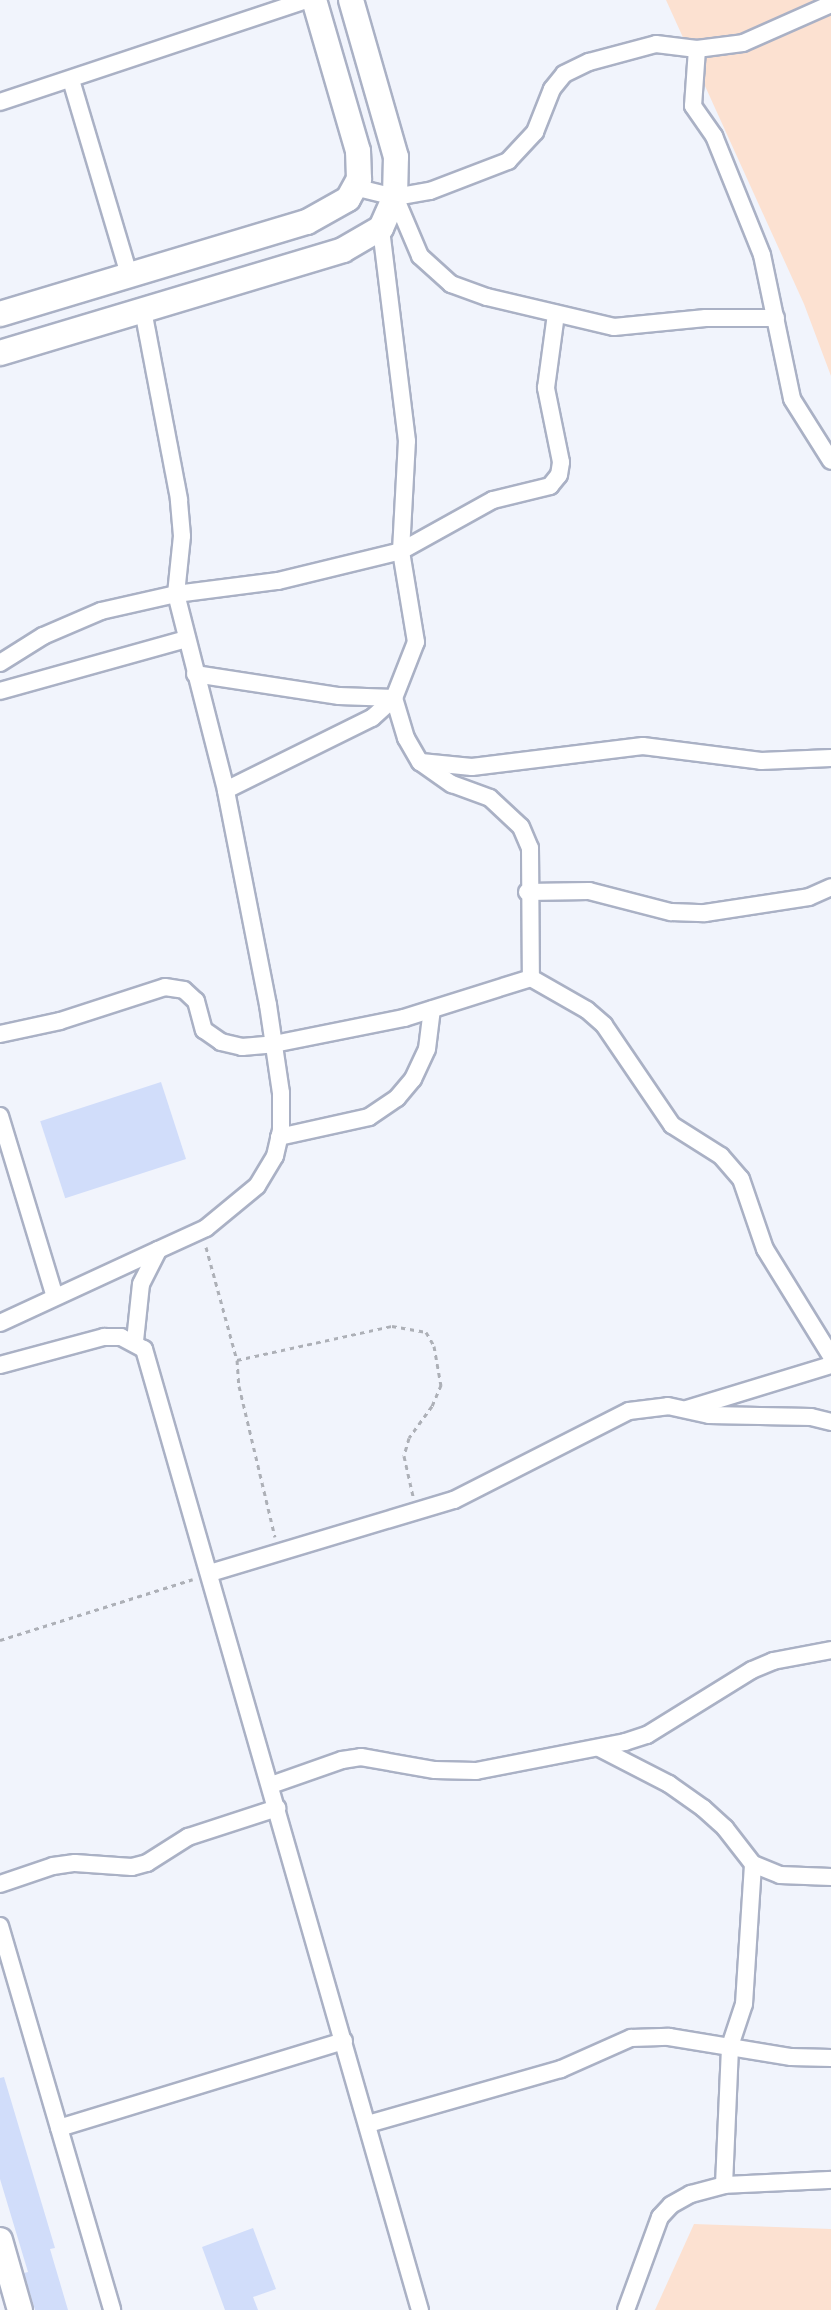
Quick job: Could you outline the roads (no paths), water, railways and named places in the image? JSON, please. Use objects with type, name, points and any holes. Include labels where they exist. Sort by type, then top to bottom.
[{"type":"street","points":[[0,102],[72,80],[306,0]]},
{"type":"street","points":[[0,314],[307,222],[348,199],[361,166],[314,0]]},
{"type":"street","points":[[351,0],[393,141],[395,197],[420,256],[451,284],[555,314],[614,327],[706,318],[776,318]]},
{"type":"street","points":[[354,188],[395,197],[430,191],[508,161],[535,132],[552,89],[564,74],[589,62],[656,44],[697,49],[743,43],[831,4]]},
{"type":"street","points":[[697,49],[693,106],[714,135],[767,270],[792,399],[831,461]]},
{"type":"street","points":[[72,80],[129,275]]},
{"type":"street","points":[[226,790],[372,718],[394,698],[416,642],[401,551],[407,441],[381,228],[395,197]]},
{"type":"street","points":[[0,353],[343,250],[381,228]]},
{"type":"street","points":[[0,1323],[202,1230],[257,1186],[275,1156],[279,1137],[281,1092],[274,1044],[226,790],[176,594],[182,536],[178,498],[143,310]]},
{"type":"street","points":[[0,663],[43,636],[101,611],[176,594],[278,580],[401,551],[493,500],[550,486],[559,475],[561,462],[546,388],[555,314]]},
{"type":"street","points":[[0,690],[186,639]]},
{"type":"street","points":[[195,674],[339,696],[394,698]]},
{"type":"street","points":[[394,698],[406,738],[420,762],[452,784],[490,798],[520,827],[530,848],[527,892],[531,978]]},
{"type":"street","points":[[420,762],[472,767],[643,746],[761,761],[831,758]]},
{"type":"street","points":[[527,892],[589,891],[670,912],[705,913],[809,897],[831,887]]},
{"type":"street","points":[[0,1034],[60,1021],[165,987],[184,990],[190,995],[196,1001],[204,1030],[221,1042],[242,1047],[274,1044],[353,1031],[531,978],[587,1010],[604,1024],[672,1125],[721,1156],[741,1179],[765,1249],[831,1356]]},
{"type":"street","points":[[279,1137],[369,1117],[397,1098],[414,1079],[427,1049],[432,1009]]},
{"type":"street","points":[[0,1116],[55,1298]]},
{"type":"street","points":[[135,1341],[141,1284],[158,1250]]},
{"type":"street","points":[[0,1365],[104,1337],[135,1341],[144,1349],[154,1373],[420,2310]]},
{"type":"street","points":[[687,1409],[831,1365]]},
{"type":"street","points":[[210,1573],[416,1512],[489,1484],[629,1411],[658,1406],[687,1409],[709,1415],[811,1417],[831,1422]]},
{"type":"street","points":[[271,1785],[342,1760],[362,1757],[435,1770],[476,1771],[546,1755],[599,1748],[647,1735],[726,1683],[763,1666],[831,1650]]},
{"type":"street","points":[[599,1748],[669,1784],[703,1808],[725,1828],[753,1864],[780,1875],[831,1877]]},
{"type":"street","points":[[0,1884],[52,1866],[75,1863],[132,1867],[147,1863],[188,1837],[277,1808]]},
{"type":"street","points":[[724,2186],[730,2046],[744,2004],[753,1864]]},
{"type":"street","points":[[0,1926],[6,1965],[59,2128],[112,2310]]},
{"type":"street","points":[[368,2124],[561,2069],[632,2038],[669,2037],[831,2058]]},
{"type":"street","points":[[59,2128],[344,2042]]},
{"type":"street","points":[[626,2310],[660,2217],[671,2205],[691,2194],[724,2186],[831,2180]]},
{"type":"street","points":[[0,2240],[20,2310]]}]
